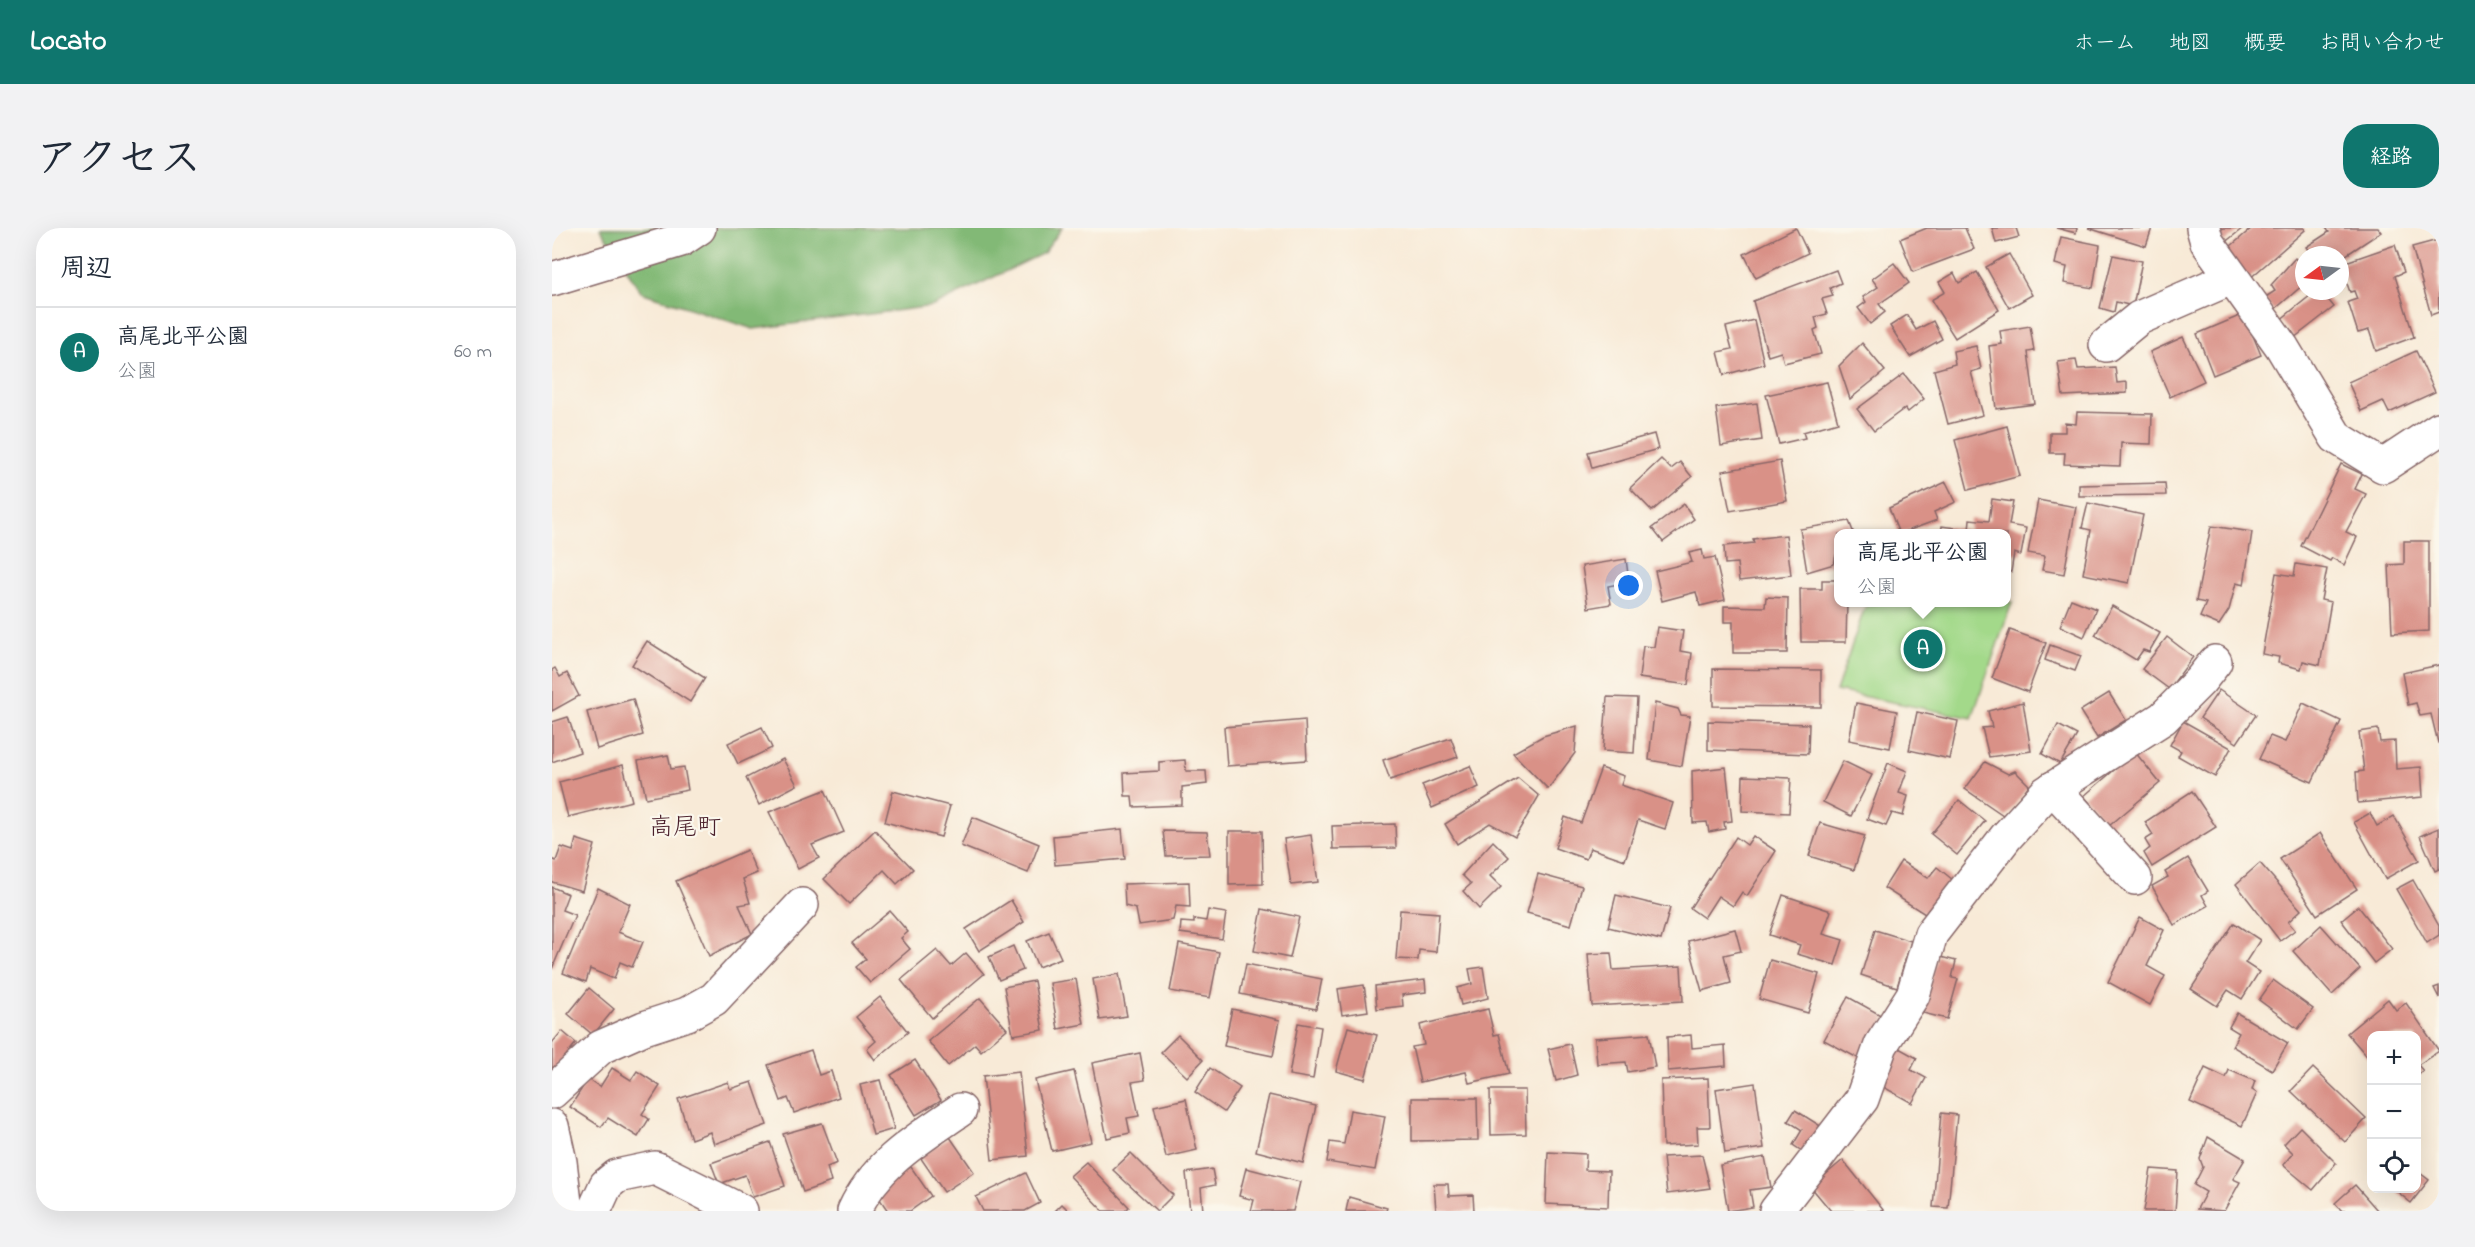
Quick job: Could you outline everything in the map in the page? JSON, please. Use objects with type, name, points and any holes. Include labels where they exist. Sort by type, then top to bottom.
[{"type":"street","points":[[552,279],[681,240],[699,228]]},
{"type":"street","points":[[2203,228],[2207,242],[2282,347],[2336,437],[2383,466],[2439,429]]},
{"type":"street","points":[[2106,345],[2139,318],[2231,278]]},
{"type":"street","points":[[1776,1211],[1862,1099],[1881,1045],[1913,995],[1931,934],[2006,837],[2053,788],[2163,718],[2200,681],[2215,662]]},
{"type":"street","points":[[2053,788],[2135,878]]},
{"type":"street","points":[[552,1092],[601,1047],[644,1028],[687,1014],[714,999],[802,905]]},
{"type":"street","points":[[854,1211],[863,1192],[896,1153],[960,1110]]},
{"type":"street","points":[[552,1126],[560,1162],[566,1211]]},
{"type":"street","points":[[594,1211],[606,1185],[617,1176],[655,1168],[741,1211]]},
{"type":"green space","points":[[600,228],[1062,228],[1044,253],[933,306],[753,329],[641,292]]},
{"type":"green space","points":[[1865,607],[2010,607],[1972,718],[1836,691]]},
{"type":"building","points":[[1796,228],[1808,253],[1756,278],[1744,254]]},
{"type":"building","points":[[1927,228],[1965,228],[1974,249],[1913,272],[1900,239]]},
{"type":"building","points":[[1992,228],[2016,228],[2019,237],[1996,243]]},
{"type":"building","points":[[2056,228],[2077,228],[2076,233]]},
{"type":"building","points":[[2088,228],[2152,228],[2146,246]]},
{"type":"building","points":[[2223,228],[2243,228],[2224,243],[2217,234]]},
{"type":"building","points":[[2252,228],[2304,228],[2305,230],[2248,280],[2224,252]]},
{"type":"building","points":[[2326,228],[2378,228],[2381,232],[2349,253],[2349,246],[2308,246],[2329,232]]},
{"type":"building","points":[[2061,237],[2100,245],[2093,288],[2064,283],[2067,267],[2055,264]]},
{"type":"building","points":[[2438,240],[2439,312],[2431,315],[2412,247]]},
{"type":"building","points":[[2395,245],[2404,272],[2395,276],[2414,337],[2376,351],[2369,330],[2358,333],[2348,302],[2357,299],[2354,291],[2350,292],[2349,289],[2349,261]]},
{"type":"building","points":[[2009,254],[2032,295],[2009,308],[1986,267]]},
{"type":"building","points":[[2113,255],[2142,261],[2133,306],[2116,302],[2114,312],[2100,308]]},
{"type":"building","points":[[2295,258],[2295,292],[2273,311],[2264,298],[2275,291],[2271,285]]},
{"type":"building","points":[[1894,263],[1909,283],[1879,304],[1885,312],[1870,324],[1858,308],[1866,302],[1863,297],[1878,287],[1872,279]]},
{"type":"building","points":[[1836,270],[1841,283],[1830,288],[1833,296],[1822,299],[1827,314],[1815,317],[1818,328],[1814,330],[1821,354],[1784,363],[1781,352],[1768,356],[1753,301]]},
{"type":"building","points":[[1977,272],[1999,310],[1955,338],[1931,300],[1945,292],[1939,282],[1954,273],[1959,283]]},
{"type":"building","points":[[2305,300],[2328,300],[2334,307],[2294,338],[2280,320]]},
{"type":"building","points":[[2244,314],[2261,355],[2213,375],[2197,334]]},
{"type":"building","points":[[1907,315],[1916,330],[1933,321],[1942,339],[1910,357],[1890,326]]},
{"type":"building","points":[[1754,320],[1764,364],[1724,375],[1718,352],[1732,349],[1726,327]]},
{"type":"building","points":[[2030,326],[2034,351],[2028,352],[2035,404],[1996,409],[1989,346],[2002,344],[2000,331]]},
{"type":"building","points":[[2183,337],[2204,381],[2170,397],[2150,352]]},
{"type":"building","points":[[1862,343],[1885,371],[1850,399],[1839,366]]},
{"type":"building","points":[[1976,346],[1981,369],[1971,372],[1983,415],[1948,424],[1934,370],[1955,364],[1953,351]]},
{"type":"building","points":[[2416,351],[2435,392],[2389,413],[2383,401],[2361,411],[2348,382]]},
{"type":"building","points":[[2076,360],[2078,369],[2115,367],[2117,383],[2127,382],[2127,393],[2063,396],[2058,362]]},
{"type":"building","points":[[1904,374],[1924,399],[1908,412],[1905,408],[1874,431],[1857,409]]},
{"type":"building","points":[[1827,382],[1838,422],[1803,432],[1805,438],[1779,444],[1766,395]]},
{"type":"building","points":[[1757,403],[1762,440],[1721,446],[1716,408]]},
{"type":"building","points":[[2077,412],[2152,414],[2151,444],[2121,443],[2120,466],[2064,464],[2065,453],[2050,453],[2050,432],[2065,432],[2065,423],[2076,424]]},
{"type":"building","points":[[2007,426],[2020,476],[1968,490],[1955,440]]},
{"type":"building","points":[[1654,434],[1658,449],[1592,468],[1588,452]]},
{"type":"building","points":[[1661,459],[1671,469],[1680,462],[1692,477],[1652,511],[1630,488]]},
{"type":"building","points":[[1780,461],[1787,501],[1730,511],[1722,471]]},
{"type":"building","points":[[2341,464],[2362,474],[2355,489],[2366,494],[2346,532],[2357,537],[2344,565],[2332,558],[2330,561],[2301,546]]},
{"type":"building","points":[[1946,482],[1956,502],[1934,512],[1937,520],[1913,529],[1897,529],[1889,508]]},
{"type":"building","points":[[2165,483],[2166,495],[2079,496],[2079,485]]},
{"type":"building","points":[[1992,499],[2013,502],[2009,525],[2026,528],[2021,555],[2014,553],[2011,572],[2011,529],[1969,529],[1970,519],[1989,521]]},
{"type":"building","points":[[2038,500],[2076,507],[2064,574],[2042,570],[2045,556],[2028,553]]},
{"type":"building","points":[[2088,503],[2143,515],[2129,583],[2083,574],[2091,530],[2082,528]]},
{"type":"building","points":[[1684,504],[1694,519],[1663,542],[1652,528]]},
{"type":"building","points":[[1849,521],[1852,529],[1834,529],[1834,564],[1807,572],[1800,529]]},
{"type":"building","points":[[1942,526],[1962,529],[1942,529]]},
{"type":"building","points":[[2211,526],[2252,532],[2244,585],[2236,583],[2229,610],[2219,625],[2200,617],[2206,603],[2196,601]]},
{"type":"building","points":[[1786,535],[1791,575],[1739,581],[1737,563],[1725,564],[1724,546],[1754,543],[1753,539]]},
{"type":"building","points":[[2404,541],[2429,541],[2429,631],[2392,633],[2389,565],[2404,564]]},
{"type":"building","points":[[1702,550],[1704,559],[1715,557],[1725,600],[1700,606],[1696,592],[1662,601],[1655,571],[1692,562],[1689,553]]},
{"type":"building","points":[[1626,559],[1629,582],[1608,586],[1611,604],[1588,608],[1582,566]]},
{"type":"building","points":[[2296,564],[2327,569],[2321,600],[2331,602],[2320,665],[2303,661],[2301,669],[2278,663],[2279,657],[2262,654],[2276,573],[2294,576]]},
{"type":"building","points":[[1822,580],[1834,580],[1834,607],[1847,607],[1846,642],[1801,642],[1800,589],[1822,589]]},
{"type":"building","points":[[1766,597],[1788,598],[1787,653],[1733,653],[1733,622],[1724,622],[1724,606],[1765,607]]},
{"type":"building","points":[[2071,599],[2096,609],[2084,637],[2060,626]]},
{"type":"building","points":[[2112,606],[2160,633],[2149,652],[2143,650],[2136,660],[2095,635]]},
{"type":"building","points":[[1657,627],[1683,631],[1680,651],[1692,653],[1688,685],[1639,678],[1643,646],[1654,647]]},
{"type":"building","points":[[2010,630],[2046,643],[2028,692],[1992,678]]},
{"type":"building","points":[[2167,637],[2193,657],[2169,689],[2142,669]]},
{"type":"building","points":[[647,641],[705,678],[690,702],[632,665]]},
{"type":"building","points":[[2050,645],[2081,656],[2075,671],[2045,660]]},
{"type":"building","points":[[2439,665],[2438,743],[2431,714],[2420,716],[2416,703],[2408,705],[2402,673]]},
{"type":"building","points":[[555,668],[560,677],[567,673],[579,696],[552,711],[552,670]]},
{"type":"building","points":[[1713,669],[1821,670],[1821,707],[1713,706]]},
{"type":"building","points":[[2219,690],[2256,715],[2237,743],[2200,718]]},
{"type":"building","points":[[2109,693],[2126,720],[2097,738],[2080,711]]},
{"type":"building","points":[[1607,697],[1637,698],[1634,753],[1603,751]]},
{"type":"building","points":[[633,699],[643,735],[597,749],[587,712]]},
{"type":"building","points":[[2023,702],[2031,751],[1989,757],[1982,728],[1992,727],[1988,711]]},
{"type":"building","points":[[1655,703],[1678,709],[1681,715],[1690,716],[1682,766],[1649,760]]},
{"type":"building","points":[[1856,703],[1897,711],[1890,748],[1849,740]]},
{"type":"building","points":[[2303,703],[2341,721],[2312,782],[2259,759],[2270,736],[2285,742]]},
{"type":"building","points":[[1917,712],[1958,721],[1950,759],[1909,750]]},
{"type":"building","points":[[568,717],[580,752],[552,762],[552,722]]},
{"type":"building","points":[[1305,720],[1307,760],[1227,766],[1224,727]]},
{"type":"building","points":[[1708,721],[1809,724],[1808,754],[1708,750]]},
{"type":"building","points":[[2183,721],[2231,748],[2215,777],[2178,756],[2181,751],[2170,745]]},
{"type":"building","points":[[2058,725],[2077,735],[2060,764],[2042,754]]},
{"type":"building","points":[[1577,726],[1575,753],[1548,789],[1513,753],[1543,736]]},
{"type":"building","points":[[762,727],[772,748],[738,764],[728,743]]},
{"type":"building","points":[[2378,729],[2380,742],[2395,741],[2396,769],[2421,767],[2423,797],[2358,803],[2356,772],[2364,771],[2359,732]]},
{"type":"building","points":[[1451,738],[1458,757],[1390,780],[1383,760]]},
{"type":"building","points":[[2135,752],[2160,783],[2109,826],[2084,796]]},
{"type":"building","points":[[668,755],[671,769],[684,767],[688,790],[646,798],[638,761]]},
{"type":"building","points":[[783,759],[797,785],[759,805],[746,778]]},
{"type":"building","points":[[1185,760],[1186,771],[1206,771],[1207,784],[1182,787],[1182,805],[1133,807],[1132,796],[1125,796],[1124,773],[1159,771],[1159,762]]},
{"type":"building","points":[[1843,761],[1872,775],[1851,816],[1823,802]]},
{"type":"building","points":[[1985,762],[2008,774],[2015,771],[2029,785],[2006,817],[1965,789]]},
{"type":"building","points":[[1888,763],[1907,771],[1899,793],[1908,796],[1903,816],[1892,813],[1886,826],[1867,819]]},
{"type":"building","points":[[623,765],[632,801],[568,817],[559,782]]},
{"type":"building","points":[[1470,766],[1479,787],[1432,808],[1422,785]]},
{"type":"building","points":[[1726,767],[1732,821],[1724,822],[1725,829],[1709,832],[1707,822],[1693,823],[1692,771]]},
{"type":"building","points":[[1601,768],[1624,776],[1621,785],[1673,803],[1665,829],[1638,820],[1625,860],[1590,848],[1586,859],[1555,848],[1565,817],[1581,823]]},
{"type":"building","points":[[1743,776],[1791,778],[1789,813],[1742,811]]},
{"type":"building","points":[[1518,778],[1539,796],[1515,837],[1490,823],[1457,844],[1445,824]]},
{"type":"building","points":[[825,790],[844,832],[812,845],[819,858],[798,869],[769,812]]},
{"type":"building","points":[[893,791],[950,806],[941,837],[885,822]]},
{"type":"building","points":[[2192,791],[2216,827],[2152,867],[2144,853],[2150,848],[2145,840],[2153,835],[2145,822]]},
{"type":"building","points":[[1959,800],[1985,821],[1957,855],[1931,834]]},
{"type":"building","points":[[2370,813],[2377,826],[2394,816],[2419,860],[2385,879],[2354,822]]},
{"type":"building","points":[[973,817],[1039,844],[1028,873],[961,846]]},
{"type":"building","points":[[1820,823],[1865,836],[1854,870],[1809,856]]},
{"type":"building","points":[[1395,824],[1396,848],[1333,849],[1332,826]]},
{"type":"building","points":[[2439,828],[2439,869],[2435,871],[2420,836]]},
{"type":"building","points":[[1122,829],[1125,859],[1055,865],[1053,836]]},
{"type":"building","points":[[875,830],[913,869],[897,884],[884,870],[849,904],[824,879]]},
{"type":"building","points":[[1163,831],[1207,832],[1210,855],[1166,856]]},
{"type":"building","points":[[1229,831],[1262,831],[1263,884],[1229,885]]},
{"type":"building","points":[[2320,833],[2357,889],[2317,915],[2280,859]]},
{"type":"building","points":[[1311,835],[1318,882],[1291,885],[1284,839]]},
{"type":"building","points":[[1753,836],[1776,851],[1747,896],[1742,892],[1733,906],[1718,896],[1704,918],[1690,908],[1736,837],[1747,845]]},
{"type":"building","points":[[576,839],[595,845],[582,891],[552,882],[552,859],[556,861],[561,847],[573,851]]},
{"type":"building","points":[[1493,841],[1509,857],[1490,876],[1501,887],[1479,909],[1463,891],[1471,884],[1462,875]]},
{"type":"building","points":[[747,850],[757,873],[743,879],[750,903],[739,905],[752,934],[709,956],[676,881]]},
{"type":"building","points":[[2188,858],[2208,891],[2202,895],[2208,906],[2174,925],[2152,886],[2168,877],[2165,872]]},
{"type":"building","points":[[1901,861],[1928,878],[1937,867],[1953,880],[1925,914],[1884,888]]},
{"type":"building","points":[[2260,863],[2301,910],[2288,922],[2295,930],[2280,941],[2236,884]]},
{"type":"building","points":[[1538,874],[1582,886],[1571,925],[1527,913]]},
{"type":"building","points":[[2413,880],[2439,926],[2439,935],[2427,943],[2396,889]]},
{"type":"building","points":[[1189,882],[1190,907],[1176,906],[1173,920],[1139,925],[1136,909],[1125,906],[1124,884]]},
{"type":"building","points":[[552,887],[568,894],[562,910],[575,915],[552,969]]},
{"type":"building","points":[[598,888],[630,904],[618,932],[643,942],[632,967],[620,962],[614,979],[590,969],[586,982],[563,973]]},
{"type":"building","points":[[1616,895],[1670,908],[1661,940],[1608,927]]},
{"type":"building","points":[[1783,895],[1831,911],[1823,934],[1843,940],[1835,965],[1797,954],[1800,945],[1769,935]]},
{"type":"building","points":[[1011,900],[1024,922],[979,951],[966,929]]},
{"type":"building","points":[[2358,906],[2392,949],[2374,963],[2341,920]]},
{"type":"building","points":[[1262,909],[1299,917],[1290,958],[1254,951]]},
{"type":"building","points":[[1208,910],[1226,913],[1222,939],[1180,933],[1181,922],[1194,923],[1194,919],[1206,921]]},
{"type":"building","points":[[1400,910],[1439,913],[1436,952],[1419,950],[1418,960],[1396,959]]},
{"type":"building","points":[[890,911],[908,932],[901,938],[910,949],[870,983],[856,967],[866,959],[852,943]]},
{"type":"building","points":[[2140,917],[2164,930],[2147,966],[2165,976],[2150,1005],[2108,982]]},
{"type":"building","points":[[2234,923],[2260,940],[2245,963],[2259,972],[2242,999],[2228,990],[2217,1006],[2191,989]]},
{"type":"building","points":[[2321,925],[2360,969],[2332,995],[2293,951]]},
{"type":"building","points":[[1735,929],[1741,951],[1724,955],[1731,983],[1702,991],[1688,941]]},
{"type":"building","points":[[1875,930],[1911,941],[1897,987],[1861,975]]},
{"type":"building","points":[[1049,932],[1061,958],[1038,967],[1027,941]]},
{"type":"building","points":[[1179,944],[1219,952],[1210,998],[1170,991]]},
{"type":"building","points":[[1013,946],[1023,970],[999,980],[989,957]]},
{"type":"building","points":[[937,950],[951,966],[966,953],[984,974],[932,1018],[901,980]]},
{"type":"building","points":[[1611,953],[1613,970],[1681,966],[1683,1001],[1592,1006],[1588,954]]},
{"type":"building","points":[[1937,956],[1956,961],[1952,978],[1958,979],[1947,1019],[1923,1013]]},
{"type":"building","points":[[1770,960],[1819,974],[1808,1013],[1759,999]]},
{"type":"building","points":[[1246,964],[1322,979],[1316,1009],[1240,994]]},
{"type":"building","points":[[1483,967],[1488,998],[1461,1005],[1457,988],[1472,984],[1469,969]]},
{"type":"building","points":[[1119,974],[1127,1016],[1100,1020],[1093,979]]},
{"type":"building","points":[[1076,979],[1084,1024],[1058,1029],[1050,983]]},
{"type":"building","points":[[1425,980],[1426,992],[1402,995],[1403,1006],[1377,1009],[1375,986]]},
{"type":"building","points":[[2273,980],[2313,1009],[2298,1029],[2259,1000]]},
{"type":"building","points":[[1034,981],[1043,1030],[1013,1035],[1004,987]]},
{"type":"building","points":[[1364,985],[1368,1011],[1342,1015],[1338,989]]},
{"type":"building","points":[[2439,986],[2439,998],[2434,988]]},
{"type":"building","points":[[589,988],[614,1009],[593,1035],[568,1014]]},
{"type":"building","points":[[880,997],[908,1032],[875,1060],[867,1049],[876,1041],[856,1017]]},
{"type":"building","points":[[1848,997],[1886,1018],[1863,1061],[1824,1040]]},
{"type":"building","points":[[980,998],[1007,1029],[981,1051],[975,1044],[948,1066],[928,1041]]},
{"type":"building","points":[[2388,999],[2396,1010],[2406,1003],[2439,1051],[2421,1063],[2421,1031],[2367,1031],[2367,1056],[2347,1033]]},
{"type":"building","points":[[1232,1009],[1280,1020],[1273,1056],[1224,1046]]},
{"type":"building","points":[[1488,1009],[1494,1035],[1499,1034],[1509,1074],[1469,1083],[1466,1072],[1420,1082],[1412,1047],[1424,1045],[1420,1025]]},
{"type":"building","points":[[2237,1013],[2288,1043],[2272,1070],[2232,1046],[2239,1033],[2229,1027]]},
{"type":"building","points":[[1298,1023],[1321,1027],[1313,1079],[1289,1075]]},
{"type":"building","points":[[1348,1027],[1377,1035],[1365,1079],[1336,1071]]},
{"type":"building","points":[[562,1031],[576,1043],[552,1073],[552,1043]]},
{"type":"building","points":[[1649,1034],[1655,1067],[1628,1072],[1626,1062],[1597,1064],[1595,1038]]},
{"type":"building","points":[[1178,1035],[1203,1060],[1187,1077],[1161,1052]]},
{"type":"building","points":[[1691,1035],[1692,1048],[1725,1045],[1726,1066],[1668,1071],[1667,1037]]},
{"type":"building","points":[[1570,1044],[1577,1075],[1556,1081],[1548,1049]]},
{"type":"building","points":[[1897,1047],[1917,1058],[1911,1070],[1926,1078],[1912,1103],[1878,1084]]},
{"type":"building","points":[[811,1050],[819,1075],[831,1071],[839,1097],[794,1113],[788,1098],[781,1101],[768,1065]]},
{"type":"building","points":[[1140,1053],[1145,1080],[1132,1082],[1139,1116],[1127,1118],[1130,1133],[1107,1138],[1092,1063]]},
{"type":"building","points":[[915,1060],[941,1100],[916,1115],[891,1075]]},
{"type":"building","points":[[612,1068],[631,1080],[637,1071],[660,1086],[642,1114],[649,1119],[638,1137],[608,1118],[601,1127],[570,1107],[588,1079],[600,1087]]},
{"type":"building","points":[[1210,1068],[1240,1088],[1224,1112],[1195,1092]]},
{"type":"building","points":[[2205,1068],[2226,1078],[2229,1070],[2255,1081],[2252,1090],[2257,1093],[2242,1126],[2190,1102]]},
{"type":"building","points":[[2313,1068],[2366,1119],[2345,1142],[2291,1091]]},
{"type":"building","points":[[1074,1071],[1091,1142],[1052,1151],[1035,1080]]},
{"type":"building","points":[[1019,1072],[1028,1156],[992,1160],[983,1076]]},
{"type":"building","points":[[1708,1078],[1710,1127],[1697,1127],[1698,1144],[1663,1146],[1661,1080]]},
{"type":"building","points":[[880,1080],[894,1129],[873,1135],[860,1085]]},
{"type":"building","points":[[728,1082],[730,1089],[752,1082],[767,1125],[714,1144],[710,1132],[691,1139],[678,1099]]},
{"type":"building","points":[[1755,1083],[1764,1148],[1725,1153],[1716,1089]]},
{"type":"building","points":[[1490,1090],[1525,1090],[1526,1134],[1491,1135]]},
{"type":"building","points":[[1269,1095],[1316,1106],[1303,1163],[1256,1151]]},
{"type":"building","points":[[1412,1098],[1477,1098],[1478,1140],[1412,1141]]},
{"type":"building","points":[[1186,1099],[1197,1150],[1166,1157],[1154,1106]]},
{"type":"building","points":[[1350,1110],[1385,1116],[1375,1170],[1327,1162],[1330,1142],[1344,1144]]},
{"type":"building","points":[[1795,1110],[1822,1127],[1805,1153],[1793,1145],[1802,1130],[1788,1121]]},
{"type":"building","points":[[1941,1113],[1957,1115],[1948,1208],[1933,1207]]},
{"type":"building","points":[[822,1123],[837,1163],[827,1167],[831,1182],[803,1192],[783,1134]]},
{"type":"building","points":[[2300,1127],[2336,1163],[2313,1190],[2283,1165],[2293,1153],[2284,1144]]},
{"type":"building","points":[[950,1137],[974,1172],[944,1192],[920,1157]]},
{"type":"building","points":[[2208,1137],[2245,1159],[2233,1179],[2240,1182],[2224,1211],[2197,1209],[2206,1192],[2194,1185],[2203,1167],[2200,1159]]},
{"type":"building","points":[[770,1142],[785,1186],[753,1197],[745,1175],[719,1184],[711,1163]]},
{"type":"building","points":[[1548,1152],[1586,1154],[1585,1170],[1609,1171],[1608,1207],[1546,1204]]},
{"type":"building","points":[[1131,1153],[1173,1195],[1157,1211],[1113,1170]]},
{"type":"building","points":[[1702,1155],[1710,1188],[1667,1194],[1663,1157]]},
{"type":"building","points":[[1765,1157],[1771,1187],[1750,1190],[1753,1207],[1728,1211],[1720,1165]]},
{"type":"building","points":[[1843,1160],[1884,1211],[1831,1211],[1811,1187]]},
{"type":"building","points":[[1086,1162],[1129,1207],[1125,1211],[1103,1211],[1070,1176]]},
{"type":"building","points":[[911,1167],[931,1196],[910,1211],[888,1211],[875,1192]]},
{"type":"building","points":[[1246,1168],[1300,1182],[1293,1211],[1251,1211],[1254,1200],[1239,1196]]},
{"type":"building","points":[[1212,1169],[1215,1185],[1201,1188],[1203,1211],[1190,1211],[1186,1173]]},
{"type":"building","points":[[2151,1169],[2178,1171],[2175,1211],[2144,1211]]},
{"type":"building","points":[[1026,1173],[1040,1203],[1025,1211],[983,1211],[976,1197]]},
{"type":"building","points":[[2421,1174],[2429,1180],[2421,1190]]},
{"type":"building","points":[[1434,1184],[1448,1184],[1449,1196],[1473,1195],[1474,1211],[1436,1211]]},
{"type":"building","points":[[2355,1185],[2378,1211],[2342,1211],[2335,1203]]},
{"type":"building","points":[[2399,1193],[2419,1193],[2411,1203]]},
{"type":"building","points":[[1349,1197],[1387,1208],[1386,1211],[1346,1211]]},
{"type":"building","points":[[2439,1202],[2439,1211],[2427,1211]]},
{"type":"building","points":[[1062,1204],[1069,1211],[1055,1211]]},
{"type":"place","name":"高尾北平公園","points":[[1923,649]]},
{"type":"district","name":"高尾町","points":[[685,828]]}]
